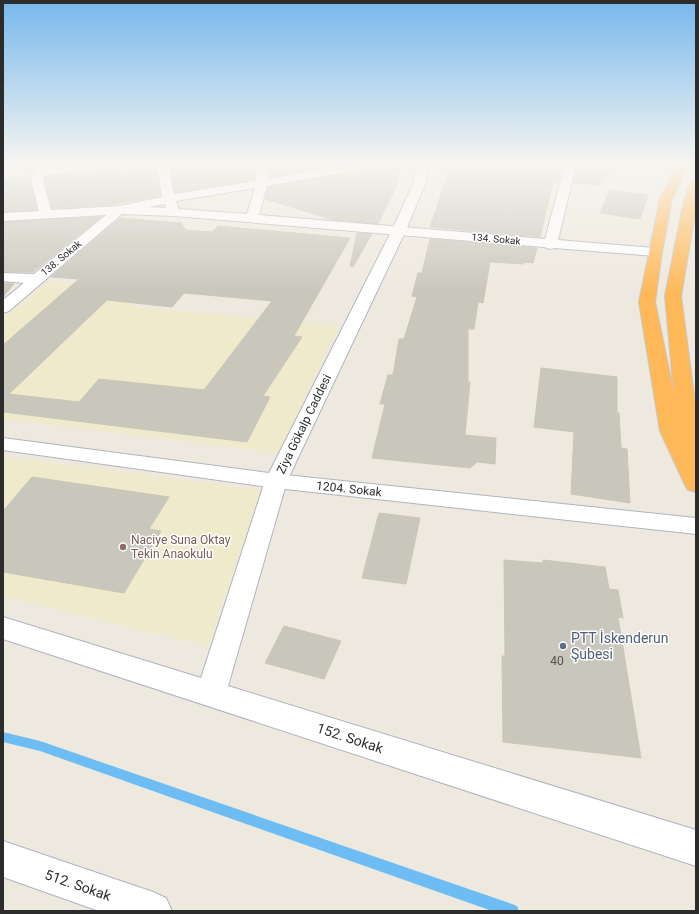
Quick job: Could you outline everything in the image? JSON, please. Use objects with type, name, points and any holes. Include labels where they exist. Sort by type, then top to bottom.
[{"type":"highway","points":[[664,208],[647,302],[671,431],[696,485]]},
{"type":"highway","points":[[690,208],[673,296],[685,404],[696,476]]},
{"type":"street","points":[[44,208],[46,214]]},
{"type":"street","points":[[119,210],[130,208]]},
{"type":"street","points":[[172,208],[174,212]]},
{"type":"street","points":[[252,218],[255,208]]},
{"type":"street","name":"Ziya Gökalp Caddesi","points":[[211,693],[276,481],[409,208]]},
{"type":"street","points":[[550,245],[560,208]]},
{"type":"street","name":"134. Sokak","points":[[3,217],[119,210],[174,212],[399,230],[550,245],[655,252]]},
{"type":"street","name":"138. Sokak","points":[[3,308],[119,210]]},
{"type":"street","points":[[3,277],[36,279]]},
{"type":"street","name":"1204. Sokak","points":[[3,444],[276,481],[696,526]]},
{"type":"street","name":"152. Sokak","points":[[3,628],[696,848]]},
{"type":"street","name":"512. Sokak","points":[[3,859],[153,911]]},
{"type":"shaded area","points":[[47,281],[145,290],[130,306],[338,326],[280,453],[3,419],[3,319]]},
{"type":"shaded area","name":"Naciye Suna Oktay Tekin Anaokulu","points":[[3,458],[33,460],[262,490],[208,646],[3,596]]},
{"type":"building","points":[[3,208],[36,208],[37,210],[3,212]]},
{"type":"building","points":[[293,208],[386,208],[378,224],[334,220]]},
{"type":"building","points":[[437,208],[547,208],[540,237],[430,227]]},
{"type":"building","points":[[602,208],[644,208],[640,219],[600,213]]},
{"type":"building","points":[[101,217],[33,272],[3,272],[3,222]]},
{"type":"building","points":[[120,218],[181,223],[186,230],[212,232],[218,226],[350,238],[294,336],[302,337],[263,396],[270,397],[247,442],[3,412],[3,345],[79,279],[51,277]],"holes":[[[184,293],[272,301],[204,390],[99,379],[79,402],[9,394],[107,300],[172,307]]]},
{"type":"building","points":[[357,233],[372,234],[353,267],[350,266]]},
{"type":"building","points":[[430,239],[537,248],[533,263],[523,262],[524,264],[490,262],[483,303],[478,302],[474,329],[468,329],[468,382],[470,382],[465,435],[496,438],[495,464],[477,462],[470,468],[372,458],[385,404],[380,404],[388,375],[393,375],[399,339],[404,339],[417,297],[412,296],[418,273],[422,273]]},
{"type":"building","points":[[3,283],[14,284],[3,297]]},
{"type":"building","points":[[541,368],[617,377],[617,413],[619,413],[621,448],[627,449],[630,503],[571,494],[574,432],[534,427]]},
{"type":"building","points":[[32,477],[169,497],[149,529],[161,531],[124,593],[3,572],[3,511]]},
{"type":"building","points":[[379,513],[420,518],[406,584],[362,578]]},
{"type":"building","points":[[504,560],[543,563],[543,560],[605,567],[609,589],[618,590],[623,618],[618,617],[641,758],[503,742],[502,656],[505,656]]},
{"type":"building","points":[[284,626],[341,641],[324,679],[265,663]]},
{"type":"waterway","points":[[3,737],[40,746],[512,911]]},
{"type":"place","name":"Naciye Suna Oktay Tekin Anaokulu","points":[[123,547]]},
{"type":"place","name":"PTT İskenderun Şubesi","points":[[563,646]]}]
